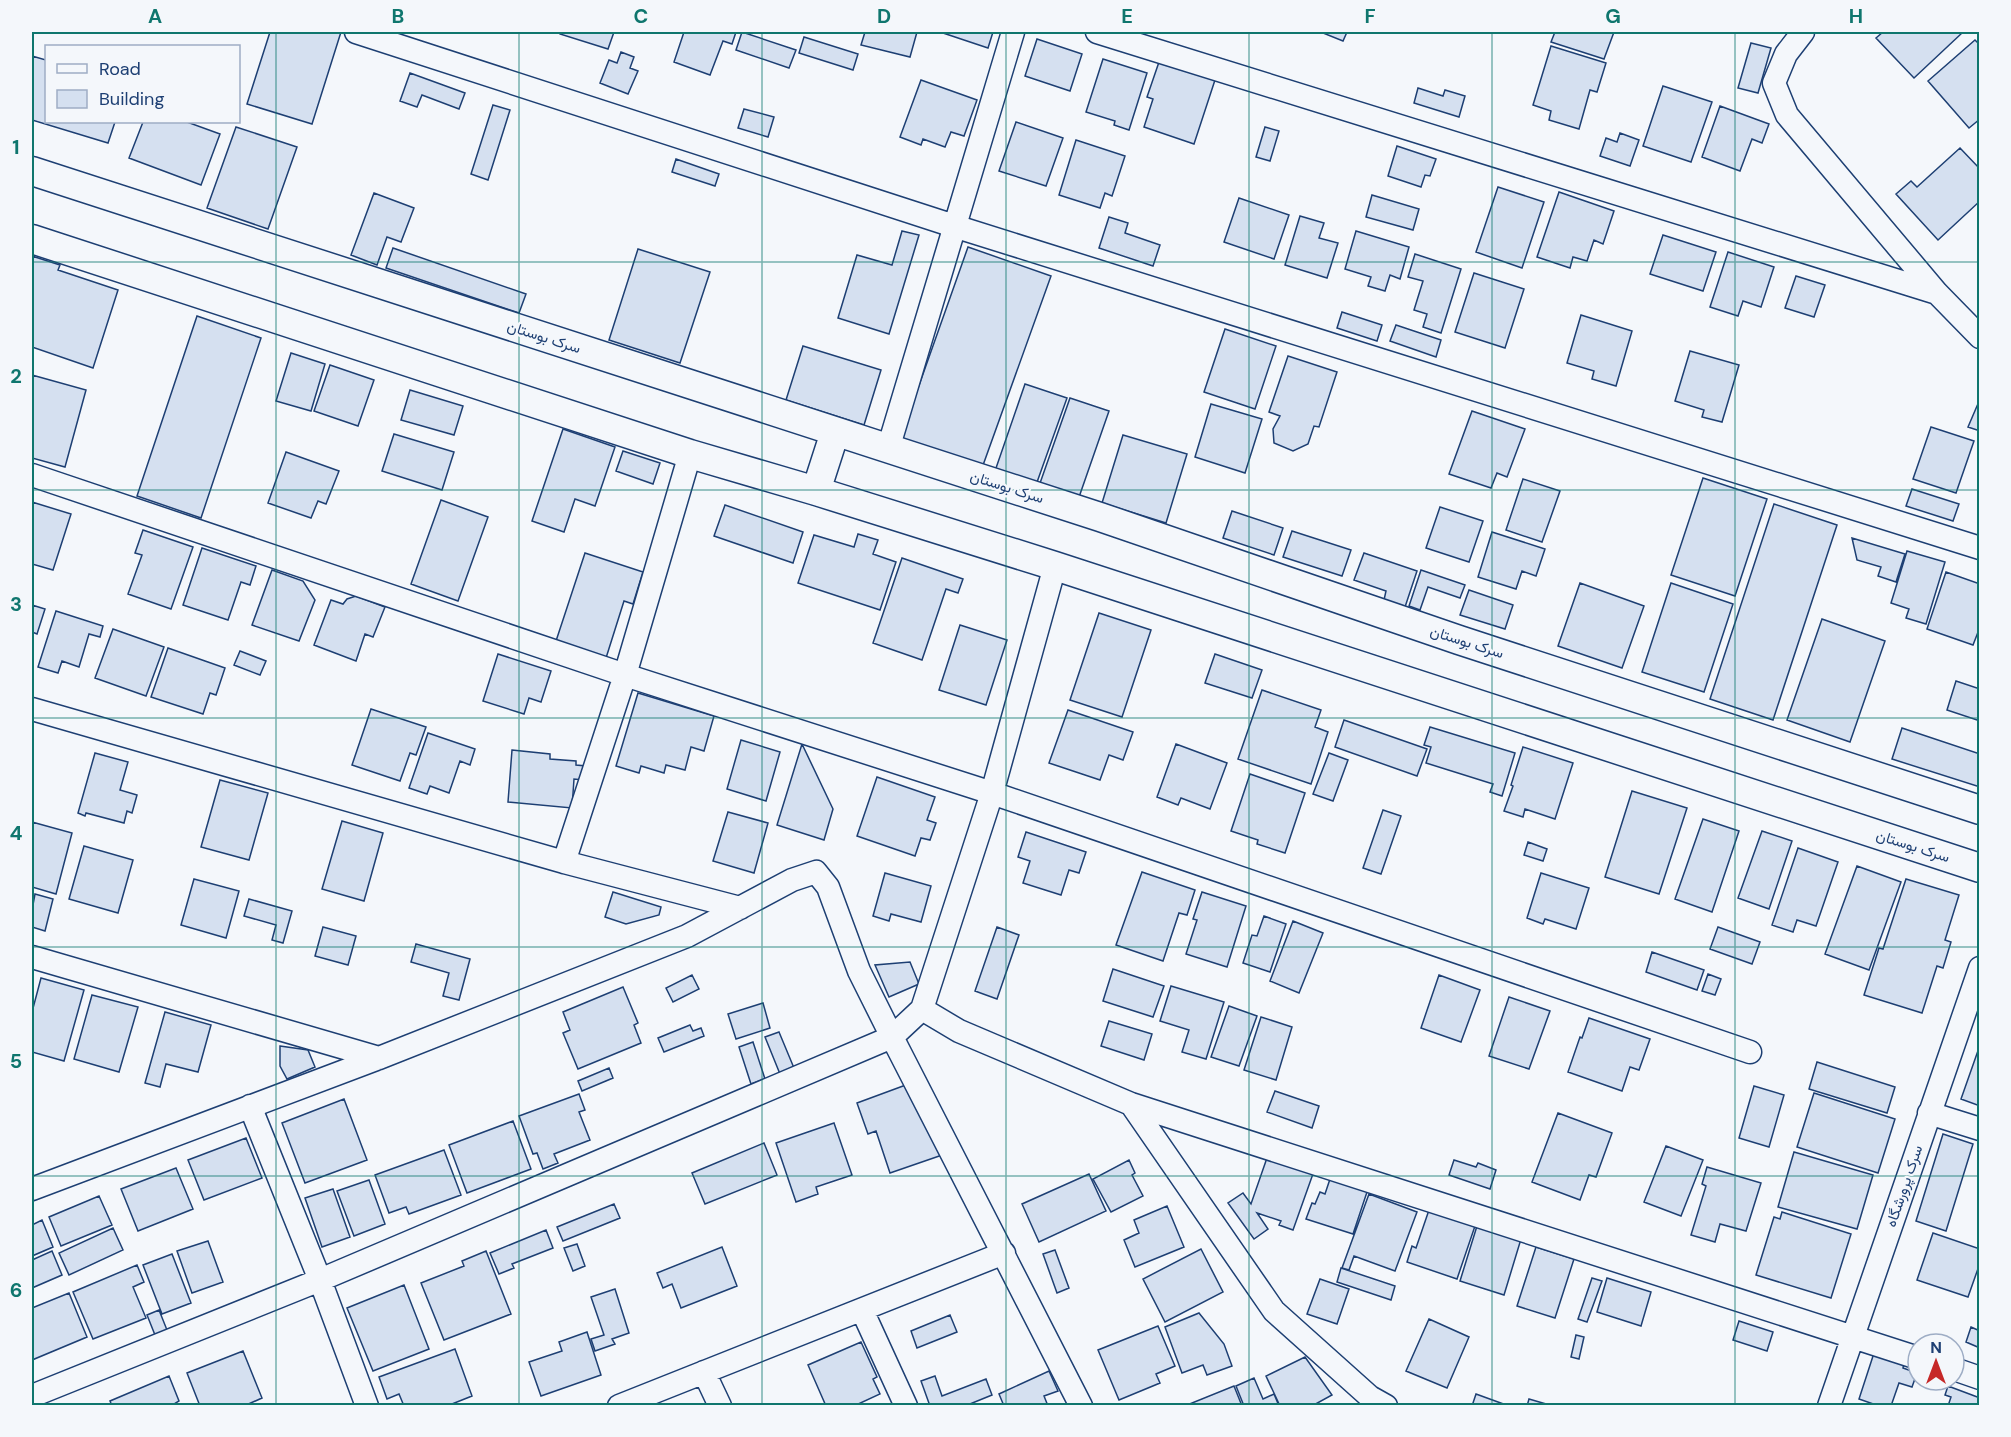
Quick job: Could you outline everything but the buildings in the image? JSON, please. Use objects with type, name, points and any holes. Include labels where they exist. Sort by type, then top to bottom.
[{"type":"street","points":[[356,32],[954,226],[1980,548]]},
{"type":"street","points":[[888,449],[1013,32]]},
{"type":"street","points":[[1097,32],[1937,293]]},
{"type":"street","points":[[1803,32],[1786,54],[1774,82],[1787,114],[1937,293],[1980,337]]},
{"type":"street","name":"سرک بوستان","points":[[32,171],[1112,521],[1459,640],[1980,810]]},
{"type":"street","name":"سرک بوستان","points":[[32,239],[690,454],[816,490],[1055,566],[1980,868]]},
{"type":"street","points":[[816,490],[835,432]]},
{"type":"street","points":[[564,862],[626,675],[690,454]]},
{"type":"street","points":[[32,475],[626,675],[992,794],[1750,1052]]},
{"type":"street","points":[[32,1396],[320,1280],[892,1037],[922,1009],[992,794],[1055,566]]},
{"type":"street","points":[[32,709],[564,862],[740,908]]},
{"type":"street","points":[[34,1186],[379,1058],[687,936],[792,880],[816,872],[828,887],[860,970],[892,1037],[1081,1406]]},
{"type":"street","points":[[32,957],[379,1058]]},
{"type":"street","name":"سرک پرورشگاه","points":[[1829,1406],[1980,968]]},
{"type":"street","points":[[922,1009],[959,1031],[1131,1104],[1906,1354]]},
{"type":"street","points":[[1131,1104],[1275,1311],[1370,1397],[1386,1406]]},
{"type":"street","points":[[250,1106],[320,1280],[367,1406]]},
{"type":"street","points":[[1929,1113],[1980,1129]]},
{"type":"street","points":[[619,1406],[1004,1253]]},
{"type":"street","points":[[862,1310],[906,1406]]},
{"type":"street","points":[[704,1372],[720,1406]]}]
